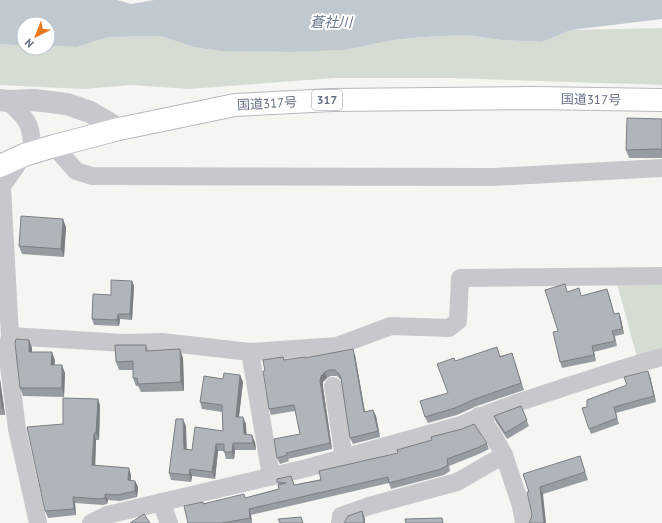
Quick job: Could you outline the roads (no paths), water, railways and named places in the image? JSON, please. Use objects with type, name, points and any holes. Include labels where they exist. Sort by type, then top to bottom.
[{"type":"highway","name":"国道317号","points":[[0,166],[24,155],[54,146],[119,129],[235,104],[332,100],[534,98],[662,100]]},
{"type":"street","points":[[4,101],[34,100],[66,104],[90,112],[119,129]]},
{"type":"street","points":[[4,101],[26,119],[31,130],[32,145],[2,186],[6,345],[17,429],[35,522]]},
{"type":"street","points":[[54,146],[76,171],[92,176],[493,177],[662,168]]},
{"type":"street","points":[[6,345],[162,342],[250,352],[337,346],[391,326],[450,328],[458,321],[460,278],[662,276]]},
{"type":"street","points":[[250,352],[271,476]]},
{"type":"street","points":[[91,523],[106,515],[344,458],[461,425],[479,416],[643,362],[662,358]]},
{"type":"street","points":[[333,386],[344,458]]},
{"type":"street","points":[[479,416],[493,435],[504,455],[521,506],[524,523]]},
{"type":"street","points":[[340,523],[341,516],[369,506],[457,482],[504,455]]},
{"type":"street","points":[[161,502],[169,523]]},
{"type":"water","name":"蒼社川","points":[[0,0],[117,0],[131,4],[154,0],[662,0],[662,19],[571,30],[542,42],[501,40],[466,35],[394,40],[344,50],[291,52],[220,51],[193,47],[161,36],[108,37],[77,47],[56,46],[56,16],[16,16],[16,45],[0,44]]}]
